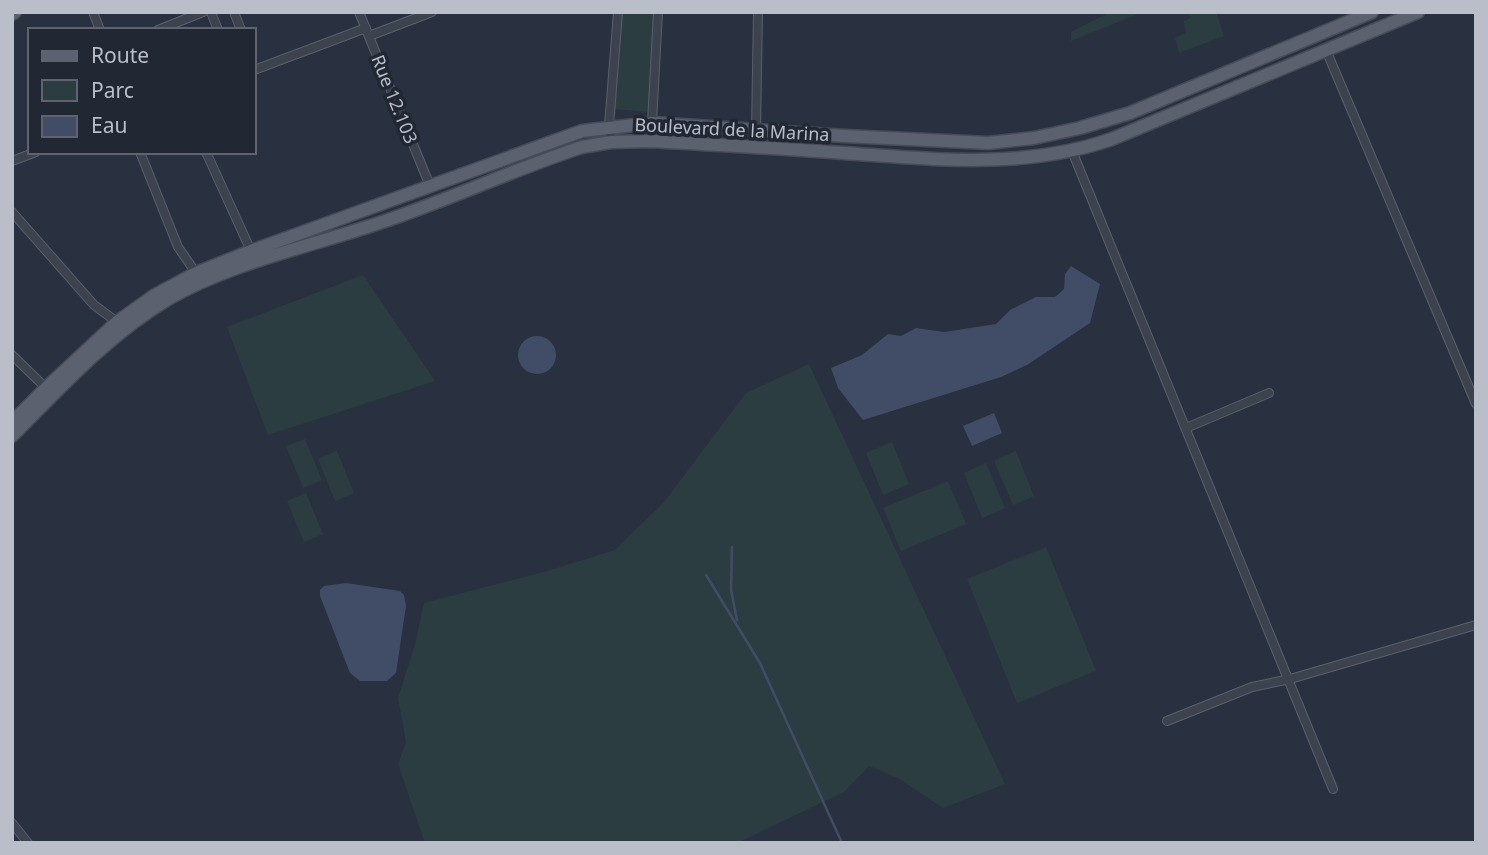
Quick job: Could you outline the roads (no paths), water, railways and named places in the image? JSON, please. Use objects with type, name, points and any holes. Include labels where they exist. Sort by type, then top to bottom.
[{"type":"main road","name":"Boulevard de la Marina","points":[[12,422],[117,322],[155,295],[196,273],[251,250],[555,139],[609,126],[652,122],[988,143],[1058,134],[1130,113],[1372,12]]},
{"type":"main road","name":"Boulevard de la Marina","points":[[12,436],[125,328],[170,298],[275,254],[369,227],[565,153],[611,142],[651,141],[953,161],[1003,160],[1072,151],[1112,138],[1418,12]]},
{"type":"street","points":[[163,28],[203,12]]},
{"type":"street","points":[[234,12],[241,28]]},
{"type":"street","name":"Rue 12.103","points":[[359,12],[430,186]]},
{"type":"street","points":[[256,69],[432,12]]},
{"type":"street","points":[[611,142],[609,126],[618,12]]},
{"type":"street","points":[[651,141],[659,12]]},
{"type":"street","points":[[756,129],[758,12]]},
{"type":"street","points":[[1326,50],[1476,404]]},
{"type":"street","points":[[1072,151],[1333,789]]},
{"type":"street","points":[[12,161],[31,154]]},
{"type":"street","points":[[141,154],[178,247],[196,273]]},
{"type":"street","points":[[207,154],[251,250]]},
{"type":"street","points":[[12,212],[94,305],[117,322]]},
{"type":"street","points":[[12,355],[46,388]]},
{"type":"street","points":[[1186,428],[1269,393]]},
{"type":"street","points":[[1167,721],[1252,687],[1290,680],[1476,625]]},
{"type":"street","points":[[12,823],[27,843]]},
{"type":"water","points":[[1071,266],[1100,284],[1090,323],[1027,365],[1001,377],[863,420],[838,388],[831,368],[862,355],[888,334],[901,336],[916,328],[944,332],[996,324],[1010,310],[1036,297],[1055,297],[1064,289],[1065,274]]},
{"type":"water","points":[[537,336],[550,342],[556,355],[550,368],[537,374],[524,368],[518,355],[524,342]]},
{"type":"water","points":[[994,413],[1002,433],[972,446],[963,426]]},
{"type":"water","points":[[346,583],[400,591],[404,595],[406,606],[396,673],[387,681],[360,681],[350,673],[320,596],[320,590],[324,586]]},
{"type":"waterway","points":[[732,547],[731,590],[737,620]]},
{"type":"waterway","points":[[706,575],[760,663],[842,843]]}]
